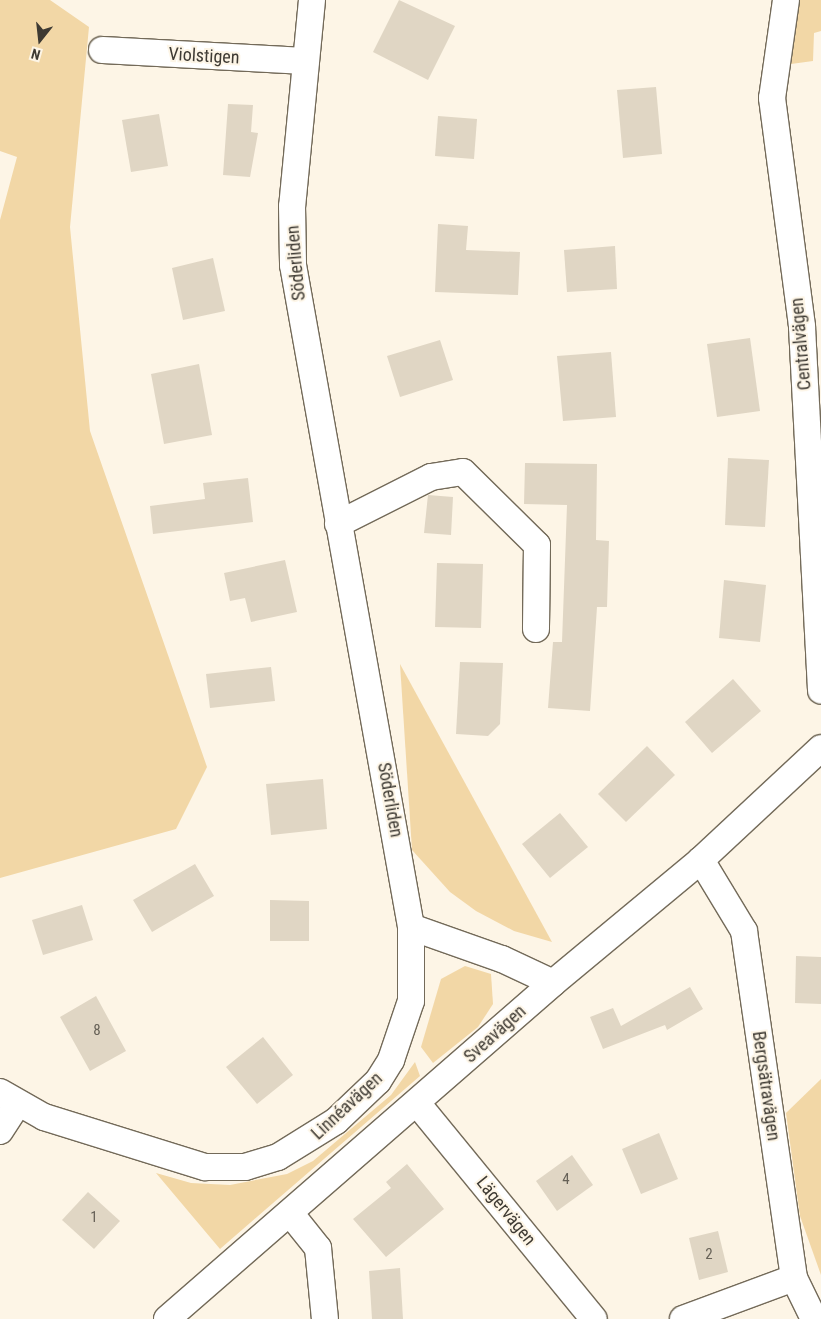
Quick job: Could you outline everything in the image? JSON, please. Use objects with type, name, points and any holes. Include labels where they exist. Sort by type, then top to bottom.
[{"type":"street","name":"Söderliden","points":[[312,0],[292,206],[293,265],[411,927]]},
{"type":"street","name":"Centralvägen","points":[[786,0],[772,98],[802,327],[821,691]]},
{"type":"street","name":"Violstigen","points":[[102,50],[306,61]]},
{"type":"street","points":[[338,524],[430,477],[463,472],[537,546],[536,628]]},
{"type":"street","name":"Sveavägen","points":[[167,1319],[553,983],[701,860],[821,748]]},
{"type":"street","name":"Bergsätravägen","points":[[701,860],[744,931],[794,1278],[814,1319]]},
{"type":"street","points":[[411,927],[502,959],[553,983]]},
{"type":"street","name":"Linnéavägen","points":[[9,1099],[205,1167],[245,1167],[278,1158],[336,1121],[378,1082],[391,1060],[411,1001],[411,927]]},
{"type":"street","points":[[0,1131],[9,1099]]},
{"type":"street","name":"Lägervägen","points":[[417,1103],[594,1319]]},
{"type":"street","points":[[290,1213],[318,1248],[325,1319]]},
{"type":"street","points":[[684,1319],[794,1278]]},
{"type":"shaded area","points":[[0,0],[50,0],[89,27],[70,227],[90,431],[207,767],[176,829],[0,878],[0,220],[17,157],[0,151]]},
{"type":"shaded area","points":[[794,0],[821,0],[821,31],[814,33],[813,61],[791,64]]},
{"type":"shaded area","points":[[400,664],[552,942],[514,931],[476,911],[450,892],[412,850]]},
{"type":"shaded area","points":[[465,966],[491,974],[493,1004],[478,1027],[433,1063],[421,1047],[441,979]]},
{"type":"shaded area","points":[[415,1062],[420,1076],[220,1249],[156,1173],[191,1183],[230,1185],[287,1174],[313,1161],[391,1095]]},
{"type":"shaded area","points":[[821,1079],[821,1275],[800,1216],[786,1113]]},
{"type":"building","points":[[399,0],[455,26],[428,80],[373,52]]},
{"type":"building","points":[[656,87],[662,154],[623,158],[617,90]]},
{"type":"building","points":[[228,104],[253,105],[251,132],[258,133],[250,177],[223,175]]},
{"type":"building","points":[[159,114],[168,166],[131,172],[122,120]]},
{"type":"building","points":[[438,116],[477,119],[474,159],[435,156]]},
{"type":"building","points":[[438,224],[468,226],[466,250],[520,252],[518,295],[435,292]]},
{"type":"building","points":[[615,246],[617,289],[567,292],[564,250]]},
{"type":"building","points":[[213,258],[225,311],[183,320],[172,268]]},
{"type":"building","points":[[750,338],[760,411],[717,417],[707,344]]},
{"type":"building","points":[[440,340],[453,380],[400,397],[387,356]]},
{"type":"building","points":[[611,352],[616,417],[563,421],[557,356]]},
{"type":"building","points":[[199,364],[212,435],[164,444],[151,374]]},
{"type":"building","points":[[728,458],[769,460],[765,527],[725,525]]},
{"type":"building","points":[[525,463],[597,464],[596,540],[609,541],[607,607],[597,607],[590,711],[548,708],[553,642],[562,642],[567,505],[524,504]]},
{"type":"building","points":[[248,478],[253,522],[153,534],[150,506],[205,499],[203,483]]},
{"type":"building","points":[[428,495],[453,497],[451,535],[424,533]]},
{"type":"building","points":[[285,560],[297,612],[251,622],[245,598],[230,601],[224,573]]},
{"type":"building","points":[[437,563],[483,564],[481,628],[435,627]]},
{"type":"building","points":[[724,580],[766,585],[760,642],[719,638]]},
{"type":"building","points":[[460,662],[503,663],[500,724],[488,736],[456,734]]},
{"type":"building","points":[[271,667],[275,701],[210,708],[206,674]]},
{"type":"building","points":[[733,679],[761,711],[712,753],[685,722]]},
{"type":"building","points":[[647,746],[675,775],[626,822],[598,794]]},
{"type":"building","points":[[323,779],[327,829],[271,835],[266,784]]},
{"type":"building","points":[[560,813],[588,847],[550,878],[522,844]]},
{"type":"building","points":[[195,864],[214,896],[152,932],[133,900]]},
{"type":"building","points":[[270,900],[309,901],[309,941],[270,941]]},
{"type":"building","points":[[82,905],[93,940],[43,955],[32,920]]},
{"type":"building","points":[[796,956],[821,957],[821,1004],[795,1003]]},
{"type":"building","points":[[690,987],[703,1009],[667,1030],[665,1025],[603,1049],[590,1017],[613,1008],[621,1026]]},
{"type":"building","points":[[96,996],[126,1051],[90,1071],[60,1017]]},
{"type":"building","points":[[263,1037],[293,1075],[257,1104],[226,1067]]},
{"type":"building","points":[[659,1133],[678,1179],[641,1194],[622,1149]]},
{"type":"building","points":[[572,1155],[593,1185],[557,1211],[536,1181]]},
{"type":"building","points":[[407,1164],[444,1209],[386,1257],[353,1219],[391,1188],[386,1182]]},
{"type":"building","points":[[88,1192],[120,1221],[94,1249],[62,1220]]},
{"type":"building","points":[[718,1231],[728,1272],[699,1280],[689,1238]]},
{"type":"building","points":[[400,1268],[403,1319],[372,1319],[369,1271]]}]
